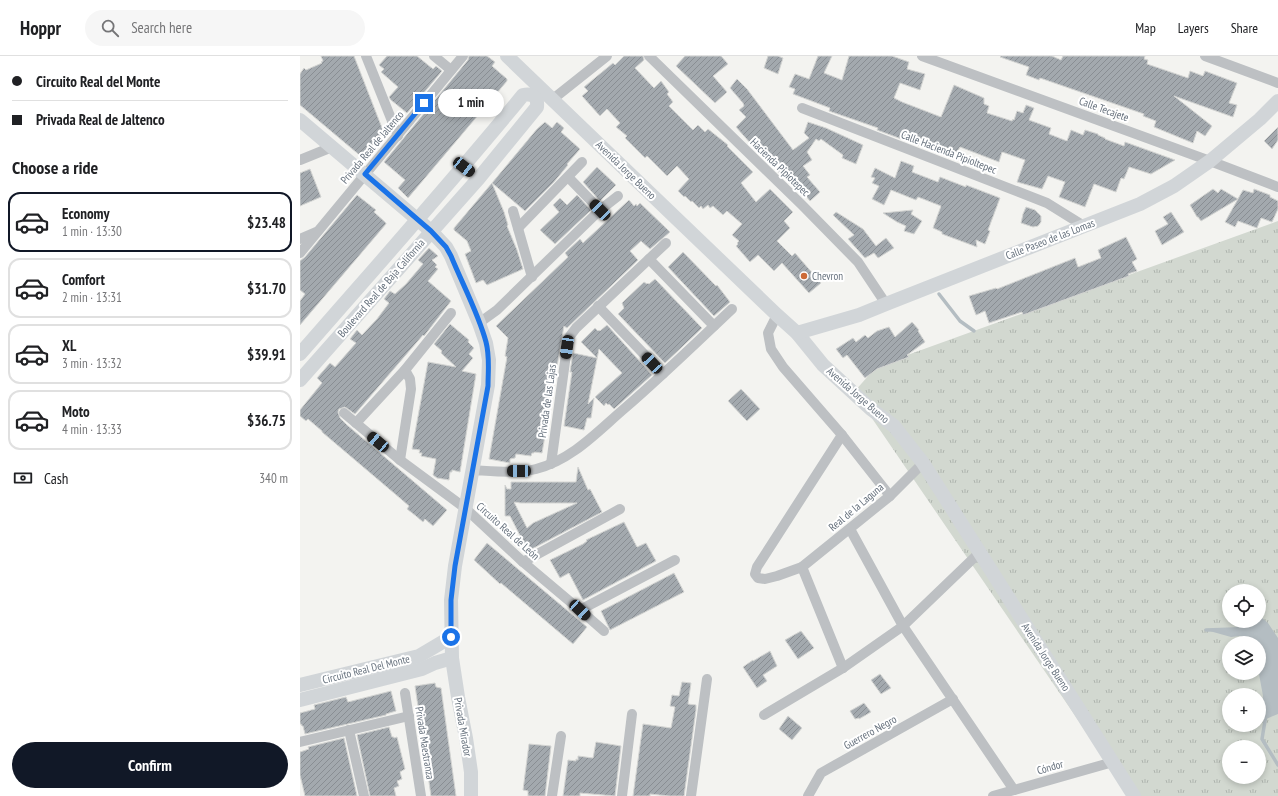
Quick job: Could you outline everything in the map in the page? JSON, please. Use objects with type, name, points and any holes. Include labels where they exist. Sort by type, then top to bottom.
[{"type":"street","points":[[366,56],[398,136]]},
{"type":"street","points":[[434,56],[451,70]]},
{"type":"street","name":"Privada Real de Jaltenco","points":[[300,253],[463,56]]},
{"type":"street","name":"Avenida Jorge Bueno","points":[[507,56],[797,333],[823,365],[871,409],[894,426],[923,463],[1134,796]]},
{"type":"street","points":[[553,99],[607,56]]},
{"type":"street","name":"Hacienda Pipiotepec","points":[[649,56],[802,205],[858,262],[886,304]]},
{"type":"street","name":"Calle Tecajete","points":[[922,56],[1278,187]]},
{"type":"street","points":[[1205,56],[1278,83]]},
{"type":"street","name":"Boulevard Real de Baja California","points":[[300,354],[464,167],[523,95],[529,94],[535,96],[538,101],[537,107],[478,178],[300,380]]},
{"type":"street","name":"Calle Paseo de las Lomas","points":[[797,333],[859,315],[1140,204],[1174,186],[1210,161],[1260,119],[1278,101]]},
{"type":"street","name":"Calle Hacienda Pipioltepec","points":[[802,108],[1047,203],[1084,226]]},
{"type":"street","points":[[300,120],[431,231],[446,247],[479,323],[486,343],[489,360],[488,386],[465,508],[451,600],[452,658]]},
{"type":"street","points":[[300,160],[332,147]]},
{"type":"street","points":[[518,228],[582,162]]},
{"type":"street","points":[[464,167],[478,178]]},
{"type":"street","points":[[568,178],[600,210]]},
{"type":"street","points":[[479,323],[497,310],[600,210],[618,196]]},
{"type":"street","points":[[513,211],[532,277]]},
{"type":"street","points":[[300,239],[318,231]]},
{"type":"street","name":"Privada de las Lajas","points":[[551,464],[567,347],[570,336],[598,306],[666,243]]},
{"type":"street","points":[[649,258],[714,326]]},
{"type":"street","points":[[598,306],[663,374]]},
{"type":"street","points":[[472,470],[519,471],[535,469],[551,464],[578,449],[663,374],[732,308]]},
{"type":"street","points":[[356,423],[405,370],[452,313]]},
{"type":"street","points":[[777,315],[768,333],[770,349],[783,367],[842,434],[890,496]]},
{"type":"street","points":[[400,460],[411,390],[410,379],[405,370]]},
{"type":"street","name":"Circuito Real de León","points":[[344,413],[400,460],[465,508],[523,562],[604,632]]},
{"type":"street","name":"Real de la Laguna","points":[[842,434],[756,567],[755,574],[758,578],[765,579],[802,567],[890,496],[923,463]]},
{"type":"street","points":[[523,562],[620,509]]},
{"type":"street","points":[[850,529],[903,626],[1014,790]]},
{"type":"street","points":[[764,715],[843,668],[903,626],[979,553]]},
{"type":"street","points":[[580,610],[675,560]]},
{"type":"street","points":[[802,567],[843,668]]},
{"type":"street","name":"Circuito Real Del Monte","points":[[300,685],[419,656],[451,637]]},
{"type":"street","name":"Circuito Real Del Monte","points":[[300,700],[422,669],[452,658]]},
{"type":"street","name":"Privada Mirador","points":[[452,658],[471,772],[471,796]]},
{"type":"street","points":[[691,796],[707,679]]},
{"type":"street","name":"Privada Maestranza","points":[[405,693],[421,796]]},
{"type":"street","name":"Guerrero Negro","points":[[808,796],[821,773],[953,699]]},
{"type":"street","points":[[622,796],[632,714]]},
{"type":"street","points":[[300,742],[409,716]]},
{"type":"street","points":[[349,730],[364,796]]},
{"type":"street","points":[[552,796],[561,736]]},
{"type":"street","name":"Cóndor","points":[[993,796],[1113,762]]},
{"type":"green space","points":[[1278,221],[1278,796],[1130,796],[854,392],[877,366]]},
{"type":"shaded area","points":[[1266,621],[1278,638],[1278,714],[1266,719],[1266,688],[1262,688],[1260,680],[1266,680],[1266,636],[1227,636],[1206,630],[1266,628]]},
{"type":"building","points":[[321,56],[354,56],[384,133],[363,158],[300,105],[300,74],[304,68],[306,70],[322,63],[321,62],[323,61]]},
{"type":"building","points":[[387,56],[417,56],[433,69],[436,66],[442,71],[407,113],[389,97],[398,87],[381,72],[384,69],[379,65]]},
{"type":"building","points":[[469,56],[487,56],[495,62],[492,66],[507,79],[507,81],[408,198],[398,188],[405,180],[384,162],[468,60]]},
{"type":"building","points":[[624,56],[643,56],[644,60],[635,68],[654,88],[661,81],[669,92],[667,94],[673,102],[669,106],[693,130],[698,125],[705,132],[708,129],[728,145],[727,146],[753,172],[741,183],[756,202],[770,189],[793,212],[784,221],[790,228],[777,241],[792,256],[795,253],[821,283],[809,293],[782,263],[774,271],[758,255],[750,262],[736,246],[739,241],[732,235],[742,224],[727,211],[723,215],[713,206],[710,208],[708,205],[703,209],[701,206],[699,208],[692,201],[691,202],[685,196],[684,197],[678,191],[689,179],[677,166],[667,176],[647,156],[645,158],[625,138],[627,136],[616,127],[620,123],[607,109],[600,116],[582,96],[588,91],[584,87],[613,63],[615,65]]},
{"type":"building","points":[[685,56],[721,56],[728,64],[713,76],[727,92],[715,103],[676,66]]},
{"type":"building","points":[[768,56],[778,56],[783,58],[778,74],[764,68]]},
{"type":"building","points":[[818,56],[832,56],[824,73],[842,80],[849,56],[892,56],[909,62],[907,69],[925,74],[920,90],[900,83],[894,98],[941,117],[954,85],[984,98],[984,104],[989,106],[987,113],[1012,121],[1013,119],[1014,120],[1017,111],[1023,113],[1026,105],[1034,108],[1029,120],[1051,128],[1049,134],[1067,141],[1071,130],[1083,135],[1085,130],[1098,134],[1105,139],[1124,146],[1125,142],[1175,160],[1151,174],[1129,167],[1124,179],[1121,178],[1116,192],[1094,184],[1085,207],[1059,197],[1065,182],[1048,176],[1042,189],[1017,182],[1025,160],[1002,152],[999,162],[960,147],[957,152],[955,152],[953,158],[877,130],[878,128],[829,111],[830,108],[793,94],[795,89],[789,87],[795,74],[809,79]]},
{"type":"building","points":[[1052,56],[1061,60],[1063,56],[1145,56],[1144,59],[1148,60],[1147,64],[1188,78],[1190,71],[1203,76],[1205,71],[1237,83],[1229,103],[1237,105],[1233,117],[1174,96],[1212,126],[1205,136],[1197,131],[1193,143],[1154,127],[1156,121],[1143,116],[1144,114],[1040,78],[1039,80],[1026,75],[1029,67],[1000,57]]},
{"type":"building","points":[[737,79],[747,89],[793,150],[809,138],[804,133],[808,122],[826,128],[863,145],[856,164],[842,158],[843,155],[821,139],[819,141],[816,139],[807,152],[812,160],[803,166],[810,175],[807,177],[820,192],[810,201],[797,185],[793,187],[781,175],[762,152],[760,154],[736,127],[746,117],[739,110],[744,106],[743,103],[730,88]]},
{"type":"building","points":[[545,122],[552,128],[557,122],[564,128],[561,132],[580,149],[553,183],[525,211],[492,183],[537,129]]},
{"type":"building","points":[[1278,127],[1278,140],[1272,149],[1264,141]]},
{"type":"building","points":[[901,161],[914,166],[912,172],[938,182],[940,177],[1000,198],[988,230],[990,231],[985,244],[976,240],[977,247],[942,234],[942,232],[933,228],[941,206],[918,197],[916,200],[891,190],[884,205],[872,199],[879,186],[872,183],[875,178],[871,177],[875,168],[895,178]]},
{"type":"building","points":[[597,167],[616,185],[600,201],[583,182]]},
{"type":"building","points":[[310,169],[321,197],[300,206],[300,173]]},
{"type":"building","points":[[492,183],[504,212],[507,226],[523,269],[487,285],[483,280],[476,283],[465,254],[471,251],[467,241],[454,230],[454,228]]},
{"type":"building","points":[[1213,189],[1218,193],[1221,189],[1238,199],[1201,221],[1190,205]]},
{"type":"building","points":[[1254,189],[1270,195],[1270,197],[1278,201],[1278,209],[1272,222],[1261,218],[1257,228],[1238,221],[1235,227],[1225,222],[1243,190],[1253,193]]},
{"type":"building","points":[[357,195],[376,210],[374,212],[386,224],[300,325],[300,301],[305,294],[300,290],[300,261]]},
{"type":"building","points":[[577,195],[591,210],[555,244],[540,230],[559,212],[553,205],[560,198],[567,205]]},
{"type":"building","points":[[629,200],[634,206],[636,204],[637,206],[640,203],[670,232],[650,249],[641,241],[630,251],[638,260],[567,328],[564,326],[542,453],[534,452],[531,456],[516,454],[515,458],[510,459],[510,463],[489,459],[507,357],[505,356],[508,338],[496,326],[568,257],[565,253],[580,239],[583,243]]},
{"type":"building","points":[[1026,207],[1035,210],[1041,216],[1041,222],[1038,226],[1033,227],[1021,223]]},
{"type":"building","points":[[913,210],[911,214],[922,221],[914,234],[904,231],[906,226],[883,213]]},
{"type":"building","points":[[836,212],[863,229],[876,246],[886,238],[894,248],[878,258],[874,253],[865,258],[848,239],[854,235],[833,215]]},
{"type":"building","points":[[1171,212],[1184,232],[1162,245],[1155,231],[1168,224],[1163,217]]},
{"type":"building","points":[[1126,237],[1137,259],[1132,262],[1137,271],[1128,274],[1129,276],[1023,315],[1022,312],[989,323],[985,311],[976,315],[969,296],[996,288],[997,289],[1075,258],[1078,267],[1101,258],[1098,250]]},
{"type":"building","points":[[429,248],[438,256],[432,260],[437,265],[435,267],[438,269],[428,281],[451,301],[424,336],[423,335],[355,414],[345,407],[339,409],[338,412],[340,418],[347,425],[447,510],[433,526],[425,519],[423,522],[407,509],[409,506],[401,499],[308,419],[306,421],[300,416],[300,410],[322,383],[317,378],[330,363],[335,367],[356,343],[350,339],[357,330],[362,335],[377,319],[389,303],[384,299],[390,291],[395,294],[406,284],[423,264],[418,260]]},
{"type":"building","points":[[683,252],[716,286],[717,285],[730,302],[714,316],[668,267]]},
{"type":"building","points":[[655,279],[702,328],[665,363],[618,314],[624,308],[622,303],[644,282],[649,284]]},
{"type":"building","points":[[912,322],[919,330],[918,331],[925,342],[907,355],[909,357],[877,369],[865,378],[847,355],[843,358],[836,349],[853,338],[856,342],[865,335],[868,338],[877,331],[889,327],[895,337]]},
{"type":"building","points":[[450,324],[469,340],[468,342],[474,348],[469,354],[473,358],[462,371],[476,374],[460,472],[452,470],[452,472],[450,472],[449,480],[437,478],[433,475],[436,459],[421,456],[422,453],[419,453],[420,450],[412,449],[428,362],[456,367],[434,344]]},
{"type":"building","points":[[607,325],[652,375],[614,409],[606,403],[604,406],[595,397],[622,373],[599,349],[588,404],[594,398],[591,418],[587,418],[584,430],[564,426],[572,372],[570,372],[573,353],[597,358],[581,342],[595,328],[600,331]]},
{"type":"building","points":[[741,389],[760,409],[747,421],[728,401]]},
{"type":"building","points":[[578,467],[588,490],[590,489],[602,512],[528,551],[510,516],[505,516],[505,485],[507,489],[511,489],[511,482],[576,482]],"holes":[[[514,502],[577,503],[533,523],[527,528]]]},
{"type":"building","points":[[624,522],[637,547],[646,543],[656,561],[583,600],[569,573],[560,578],[550,560],[583,544],[587,541],[586,540]]},
{"type":"building","points":[[487,543],[587,627],[573,644],[501,583],[500,584],[474,560]]},
{"type":"building","points":[[674,573],[684,592],[610,630],[601,611]]},
{"type":"building","points":[[801,631],[814,648],[798,659],[785,640]]},
{"type":"building","points":[[770,651],[777,666],[763,675],[767,681],[757,688],[743,667]]},
{"type":"building","points":[[880,674],[891,688],[881,694],[871,680]]},
{"type":"building","points":[[682,682],[691,683],[688,704],[696,705],[684,796],[650,794],[650,796],[633,796],[643,724],[671,728],[675,707],[670,706],[672,695],[679,696]]},
{"type":"building","points":[[435,683],[436,687],[441,688],[456,796],[431,796],[415,686]]},
{"type":"building","points":[[391,691],[396,711],[386,715],[305,734],[303,726],[300,724],[300,713],[315,709],[314,705],[346,697],[348,702]]},
{"type":"building","points":[[864,703],[871,712],[859,719],[855,719],[850,711]]},
{"type":"building","points":[[788,716],[802,728],[792,740],[779,729]]},
{"type":"building","points":[[389,727],[392,737],[397,737],[405,769],[400,772],[402,779],[397,781],[399,786],[394,788],[396,796],[370,796],[357,735]]},
{"type":"building","points":[[344,738],[357,796],[305,796],[300,775],[300,752],[309,749],[308,747]]},
{"type":"building","points":[[596,742],[621,746],[615,796],[580,793],[580,796],[563,796],[568,760],[576,761],[576,759],[578,760],[578,756],[593,758]]},
{"type":"building","points":[[529,744],[551,746],[545,796],[528,796],[528,791],[523,790]]},
{"type":"waterway","points":[[939,294],[960,321],[974,331]]},
{"type":"waterway","points":[[1206,630],[1235,629]]},
{"type":"waterway","points":[[1263,732],[1262,739],[1278,765]]},
{"type":"place","name":"Chevron","points":[[804,276]]},
{"type":"route","points":[[424,103],[365,174],[431,231],[446,247],[479,323],[486,343],[489,360],[488,386],[455,566],[451,600],[451,637]]}]
